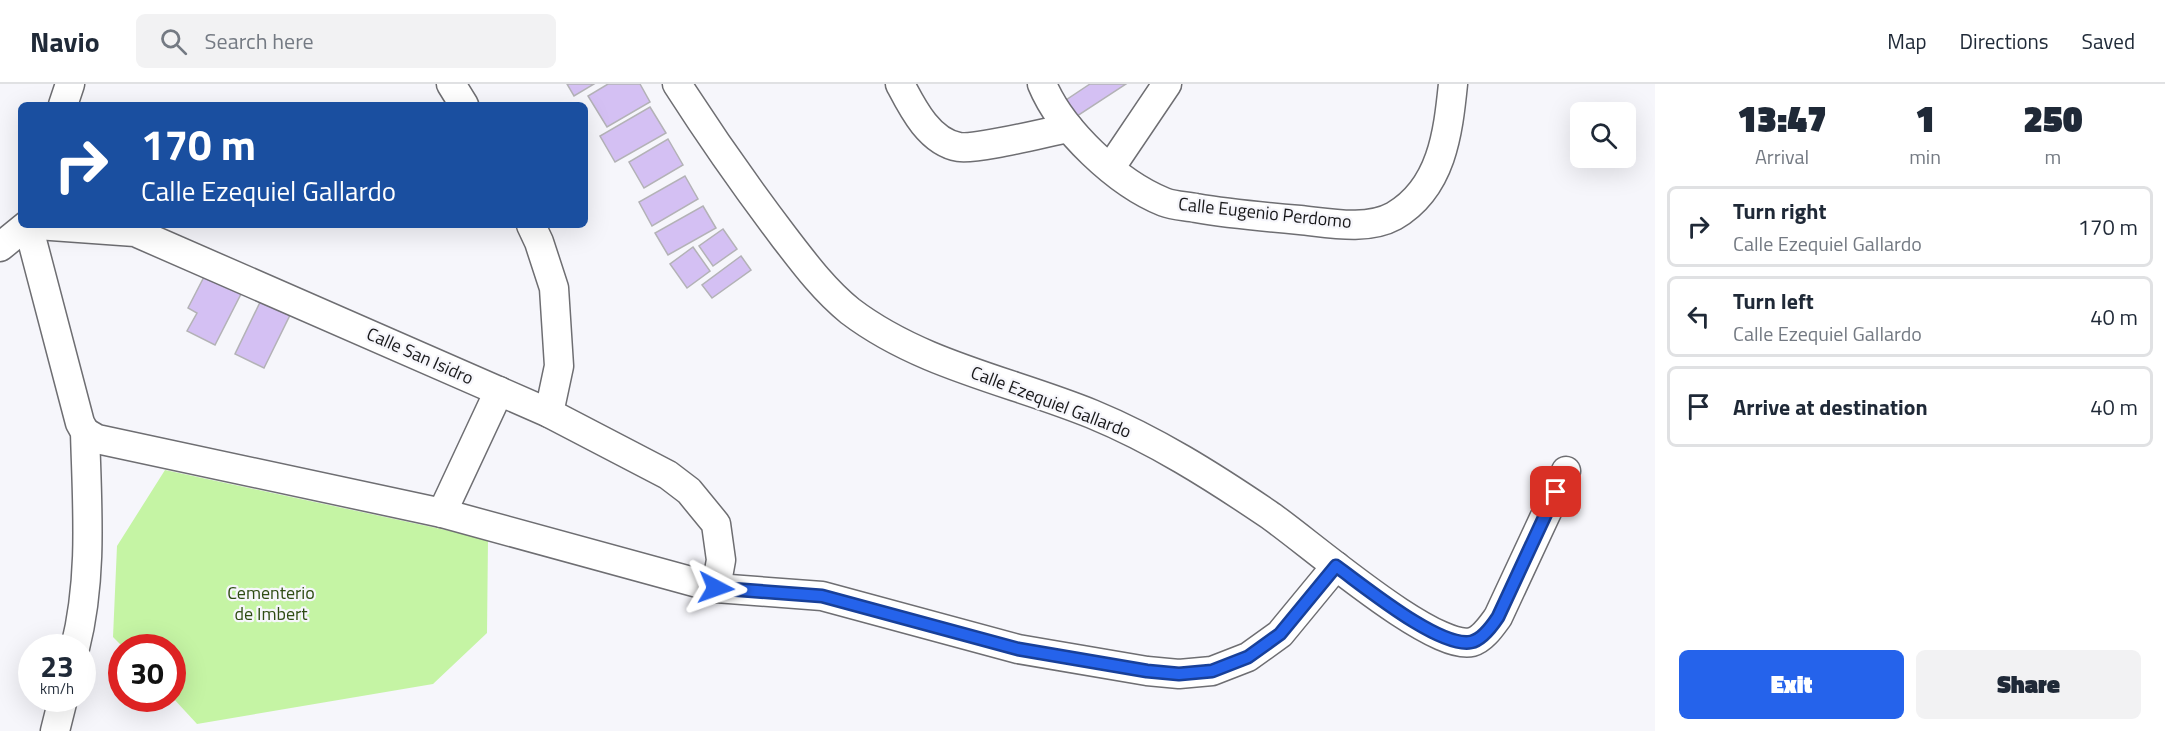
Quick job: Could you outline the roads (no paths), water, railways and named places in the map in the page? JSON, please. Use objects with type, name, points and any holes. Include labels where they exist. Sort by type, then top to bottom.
[{"type":"street","points":[[64,102],[70,84]]},
{"type":"street","points":[[451,84],[462,102]]},
{"type":"street","name":"Calle Ezequiel Gallardo","points":[[677,84],[735,173],[819,282],[849,310],[898,344],[1091,413],[1160,444],[1271,516],[1336,566],[1430,631],[1449,641],[1473,642],[1487,632],[1498,617],[1566,471]]},
{"type":"street","points":[[900,84],[917,115],[940,138],[959,147],[1069,128]]},
{"type":"street","name":"Calle Eugenio Perdomo","points":[[1042,84],[1050,102],[1069,128],[1111,168],[1165,202],[1197,208],[1348,225],[1371,223],[1394,216],[1415,198],[1435,173],[1447,139],[1454,84]]},
{"type":"street","points":[[1111,168],[1167,84]]},
{"type":"street","points":[[0,247],[24,228]]},
{"type":"street","points":[[29,228],[80,423],[86,432],[97,439],[442,513],[716,588],[822,596],[1018,649],[1147,671],[1179,674],[1212,671],[1248,657],[1280,634],[1336,566]]},
{"type":"street","name":"Calle San Isidro","points":[[79,228],[135,232],[549,412],[668,475],[689,491],[716,524],[721,560],[716,588]]},
{"type":"street","points":[[532,228],[554,288],[559,366],[549,412]]},
{"type":"street","points":[[442,513],[499,391]]},
{"type":"street","points":[[79,634],[84,613],[88,566],[86,432]]},
{"type":"street","points":[[55,731],[60,712]]},
{"type":"park label","name":"Cementerio de Imbert","points":[[271,603]]}]
